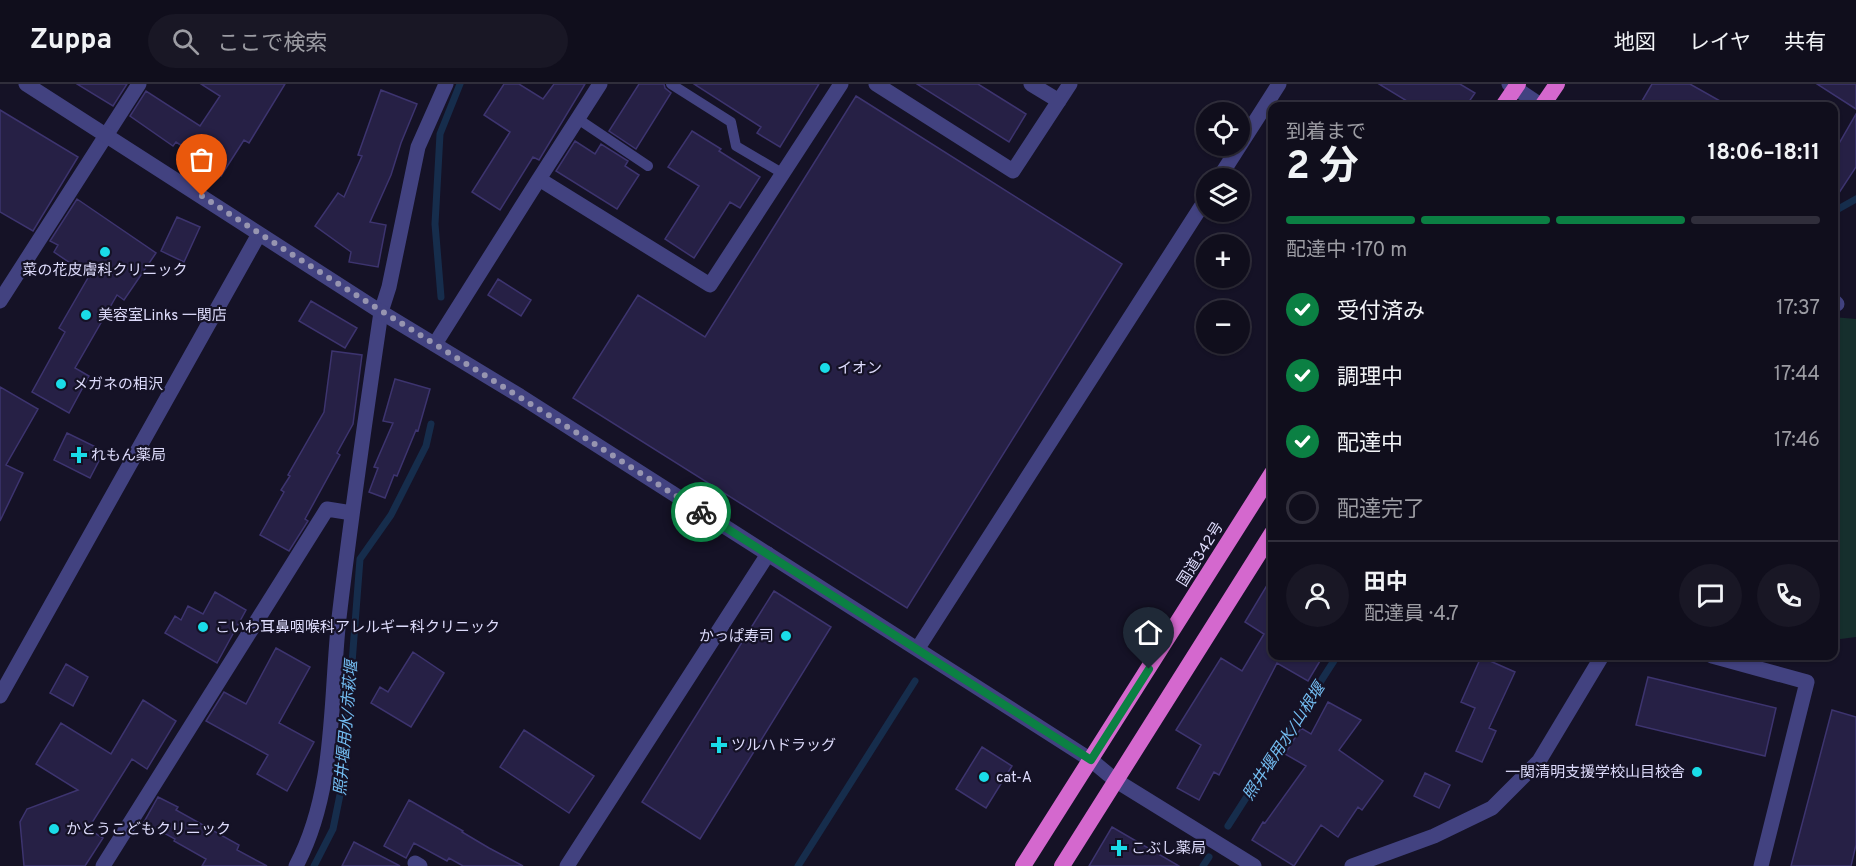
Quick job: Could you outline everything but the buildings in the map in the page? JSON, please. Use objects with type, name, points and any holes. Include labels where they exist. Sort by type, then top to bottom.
[{"type":"highway","points":[[1545,102],[1557,84]]},
{"type":"highway","points":[[1505,102],[1514,85]]},
{"type":"highway","name":"国道342号","points":[[1023,866],[1268,479]]},
{"type":"highway","points":[[1062,866],[1268,539]]},
{"type":"street","points":[[26,84],[381,312],[520,396],[918,648],[1091,760],[1115,780],[1254,866]]},
{"type":"street","points":[[0,302],[138,84]]},
{"type":"street","points":[[298,865],[314,827],[325,774],[339,619],[381,312],[389,287],[418,147],[446,84]]},
{"type":"street","points":[[435,344],[600,84]]},
{"type":"street","points":[[540,179],[710,285],[841,84]]},
{"type":"street","points":[[876,84],[1013,171],[1070,84]]},
{"type":"street","points":[[1030,84],[1059,101]]},
{"type":"street","points":[[1268,102],[1280,84]]},
{"type":"street","points":[[1514,85],[1537,102]]},
{"type":"street","points":[[1225,168],[1268,102]]},
{"type":"street","points":[[918,648],[1196,215]]},
{"type":"street","points":[[0,696],[259,234]]},
{"type":"street","points":[[103,866],[327,509],[352,513]]},
{"type":"street","points":[[567,866],[768,554]]},
{"type":"street","points":[[1352,866],[1434,836],[1492,808],[1539,761],[1600,660]]},
{"type":"street","points":[[1727,660],[1807,682],[1761,866]]},
{"type":"lane","points":[[670,84],[731,122],[736,146],[782,173]]},
{"type":"lane","points":[[578,119],[648,166]]},
{"type":"green space","points":[[1838,317],[1856,319],[1856,637],[1838,639]]},
{"type":"waterway","name":"照井堰用水/赤萩堰","points":[[441,297],[435,224],[440,134],[460,84]]},
{"type":"waterway","name":"照井堰用水/山根堰","points":[[1838,209],[1856,199]]},
{"type":"waterway","name":"照井堰用水/赤萩堰","points":[[314,866],[333,829],[343,780],[360,559],[391,515],[426,446],[431,424]]},
{"type":"waterway","name":"照井堰用水/山根堰","points":[[1228,826],[1334,660]]},
{"type":"waterway","points":[[798,866],[915,681]]},
{"type":"waterway","name":"照井堰用水/山根堰","points":[[1203,866],[1209,857]]},
{"type":"way so far","points":[[202,196],[381,312],[520,396],[701,512]]},
{"type":"place","name":"菜の花皮膚科クリニック","points":[[105,252]]},
{"type":"place","name":"美容室Links 一関店","points":[[86,315]]},
{"type":"place","name":"イオン","points":[[825,368]]},
{"type":"place","name":"メガネの相沢","points":[[61,384]]},
{"type":"place","name":"れもん薬局","points":[[79,455]]},
{"type":"place","name":"こいわ耳鼻咽喉科アレルギー科クリニック","points":[[203,627]]},
{"type":"place","name":"かっぱ寿司","points":[[786,636]]},
{"type":"place","name":"ツルハドラッグ","points":[[719,745]]},
{"type":"place","name":"一関清明支援学校山目校舎","points":[[1697,772]]},
{"type":"place","name":"cat-A","points":[[984,777]]},
{"type":"place","name":"かとうこどもクリニック","points":[[54,829]]},
{"type":"place","name":"こぶし薬局","points":[[1119,848]]},
{"type":"route","points":[[701,512],[1091,760],[1149,669]]}]
